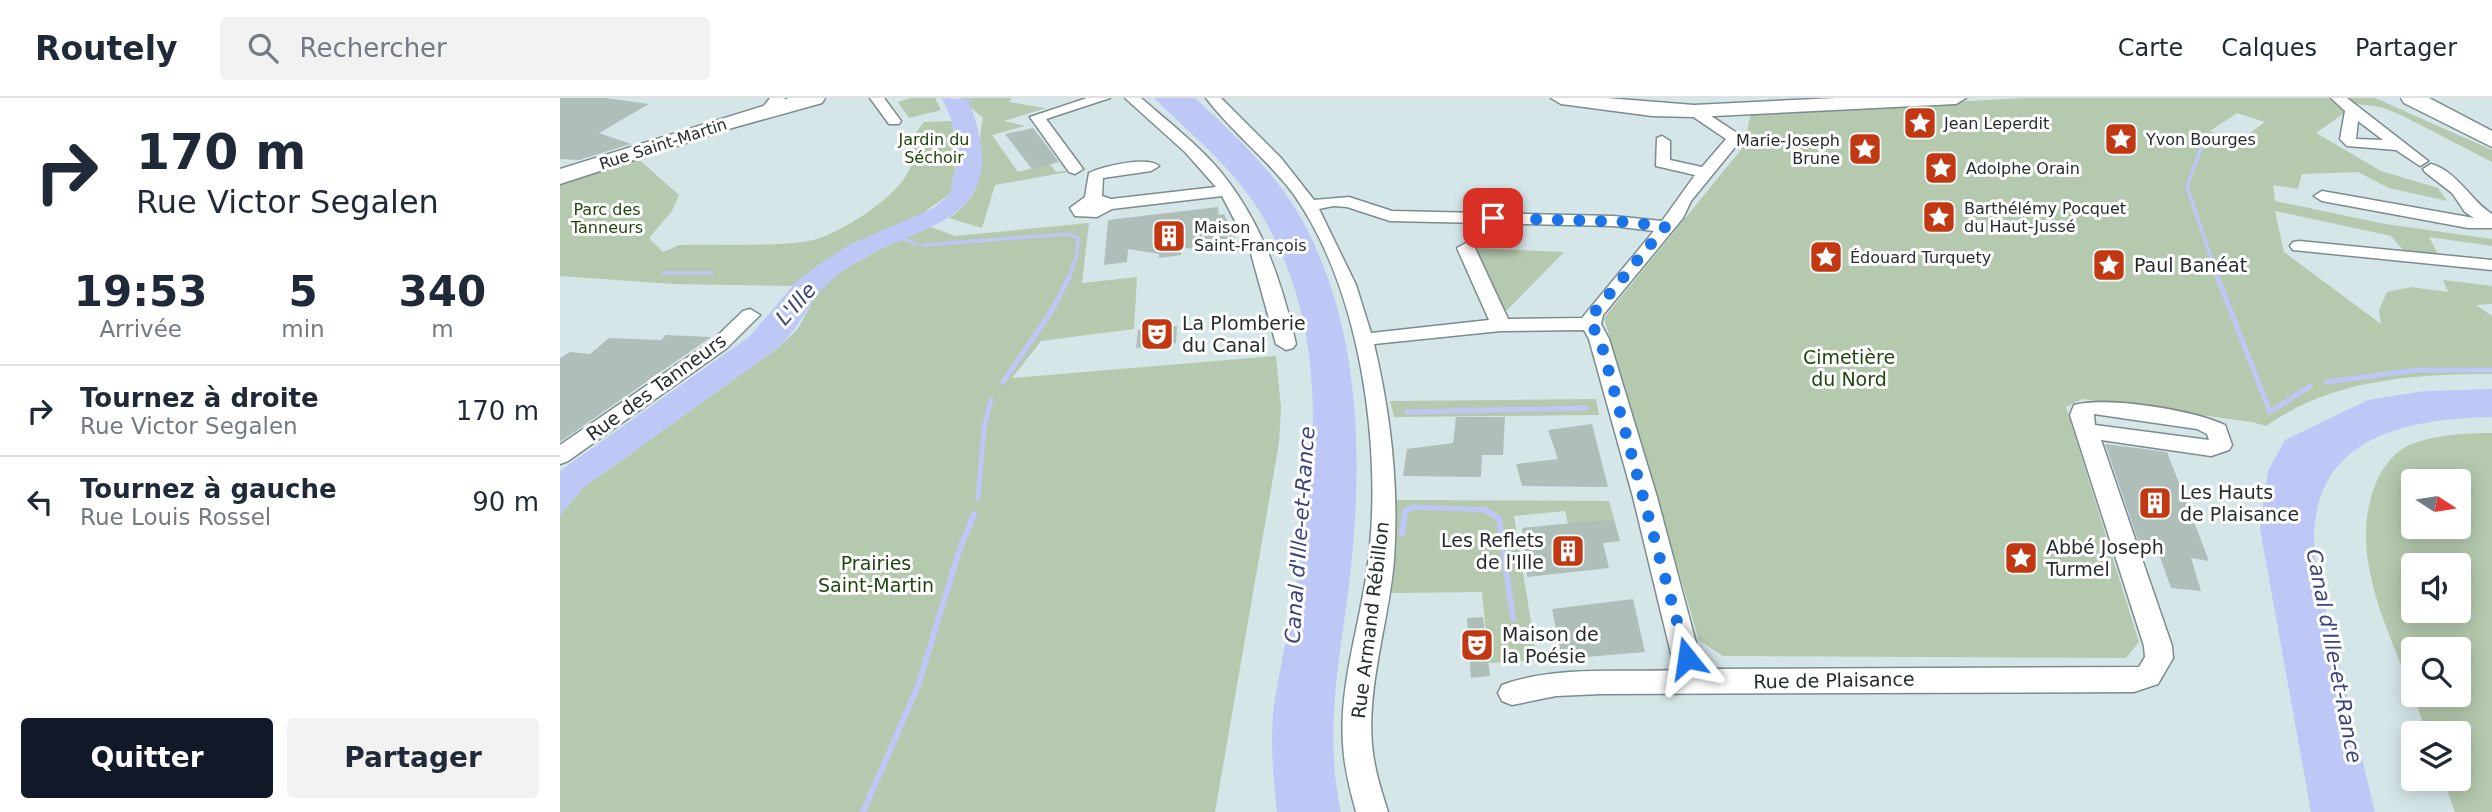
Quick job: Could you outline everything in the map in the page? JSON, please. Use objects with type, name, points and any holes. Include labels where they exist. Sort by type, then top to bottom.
[{"type":"main road","name":"Rue Saint-Martin","points":[[560,177],[772,105],[814,98]]},
{"type":"main road","points":[[2399,98],[2432,100],[2492,127]]},
{"type":"main road","points":[[2432,100],[2492,133]]},
{"type":"main road","points":[[2432,100],[2492,140]]},
{"type":"street","name":"Rue Saint-Martin","points":[[772,105],[802,98]]},
{"type":"street","points":[[877,98],[894,121]]},
{"type":"street","points":[[1075,169],[1037,117],[1103,98]]},
{"type":"street","points":[[1132,98],[1166,125],[1210,169],[1226,191],[1253,237],[1268,271],[1286,344]]},
{"type":"street","name":"Rue Armand Rébillon","points":[[1213,98],[1277,163],[1309,206],[1342,267],[1363,340],[1374,407],[1383,495],[1381,561],[1357,734],[1363,779],[1372,812]]},
{"type":"street","points":[[1561,98],[1586,99],[1653,110],[1694,111],[1773,102],[1956,98]]},
{"type":"street","points":[[2338,98],[2458,190],[2471,208],[2492,222]]},
{"type":"street","points":[[2352,110],[2348,124],[2348,139],[2352,143],[2400,146]]},
{"type":"street","points":[[1512,693],[1555,683],[1655,684],[1692,681],[1645,497],[1600,339],[1591,324],[1593,314],[1677,214],[1683,200],[1735,138],[1694,111]]},
{"type":"street","points":[[1662,141],[1662,163],[1706,173]]},
{"type":"street","points":[[1151,166],[1094,176],[1100,202],[1226,191]]},
{"type":"street","points":[[2322,196],[2468,223],[2492,222]]},
{"type":"street","points":[[1309,206],[1333,201],[1349,202],[1390,216],[1622,222],[1665,227]]},
{"type":"street","points":[[2299,246],[2492,265]]},
{"type":"street","points":[[1466,248],[1501,325]]},
{"type":"street","name":"Rue des Tanneurs","points":[[560,456],[720,344],[750,316]]},
{"type":"street","points":[[1363,340],[1422,331],[1501,325],[1591,324]]},
{"type":"street","points":[[2094,407],[2202,423],[2217,430],[2221,445],[2211,448],[2087,431],[2081,415],[2082,410],[2094,407]]},
{"type":"street","name":"Rue de Plaisance","points":[[1692,681],[2134,680],[2148,676],[2159,658],[2158,646],[2087,431]]},
{"type":"green space","points":[[911,98],[935,98],[941,110],[909,118],[898,102]]},
{"type":"green space","points":[[960,98],[1012,98],[1009,102],[1046,108],[1004,121],[1025,126],[992,135],[1018,172],[1050,164],[1056,172],[1090,168],[995,185],[982,228],[949,218],[972,195],[980,172],[983,118]]},
{"type":"green space","name":"Cimetière du Nord","points":[[2025,98],[2375,98],[2492,150],[2492,162],[2403,116],[2381,107],[2357,104],[2316,133],[2381,171],[2438,188],[2447,201],[2389,188],[2358,172],[2302,174],[2298,189],[2273,185],[2275,201],[2385,224],[2492,239],[2492,246],[2429,237],[2438,254],[2405,252],[2391,236],[2275,211],[2284,252],[2381,324],[2379,310],[2387,292],[2411,287],[2448,292],[2443,280],[2492,286],[2492,304],[2476,305],[2492,316],[2492,374],[2374,382],[2318,398],[2291,410],[2266,426],[2082,399],[2066,407],[2139,642],[2126,658],[1723,656],[1699,640],[1604,318],[1744,146],[1751,113]],"holes":[[[2237,113],[2265,122],[2239,141],[2210,131]]]},
{"type":"green space","name":"Parc des Tanneurs","points":[[952,121],[958,154],[950,194],[920,215],[849,245],[792,286],[673,284],[560,276],[560,183],[636,157],[679,195],[672,211],[649,238],[663,252],[679,245],[760,245],[809,241],[837,231],[854,221],[899,185],[912,160],[902,135],[914,135],[924,122]]},
{"type":"green space","name":"Prairies Saint-Martin","points":[[1089,223],[1082,283],[1137,277],[1134,329],[1041,341],[1012,378],[1276,356],[1281,408],[1279,443],[1215,812],[560,812],[560,515],[583,488],[779,347],[797,330],[818,292],[838,273],[885,246],[931,227],[955,236]]},
{"type":"green space","points":[[1475,248],[1564,252],[1505,312]]},
{"type":"green space","points":[[1596,399],[1599,415],[1394,417],[1390,401]]},
{"type":"green space","points":[[2492,433],[2492,812],[2455,812],[2447,791],[2471,791],[2471,721],[2422,721],[2417,707],[2471,707],[2471,637],[2401,637],[2401,664],[2374,590],[2368,564],[2368,510],[2381,473],[2402,449],[2434,438]]},
{"type":"green space","points":[[1395,500],[1609,501],[1614,519],[1568,524],[1565,511],[1514,516],[1537,660],[1489,663],[1482,592],[1390,593]]},
{"type":"water","name":"L'Ille","points":[[942,98],[975,100],[969,102],[981,144],[980,176],[970,199],[951,216],[869,255],[840,273],[822,289],[779,347],[583,488],[560,515],[560,471],[750,336],[796,282],[818,265],[849,245],[934,208],[950,194],[958,154],[952,121]]},
{"type":"water","points":[[1154,98],[1195,98],[1261,164],[1295,208],[1317,251],[1334,296],[1353,391],[1356,440],[1354,537],[1333,727],[1336,783],[1341,812],[1277,812],[1273,771],[1274,704],[1307,514],[1312,450],[1312,387],[1304,324],[1286,264],[1256,206],[1221,162]]},
{"type":"water","name":"Canal d'Ille-et-Rance","points":[[2492,389],[2492,417],[2427,422],[2397,430],[2370,441],[2347,457],[2329,478],[2318,507],[2314,543],[2316,567],[2375,812],[2311,812],[2260,529],[2268,471],[2285,440],[2368,400],[2425,391]]},
{"type":"building","points":[[560,98],[606,98],[649,104],[599,133],[631,144],[579,160],[560,159]]},
{"type":"building","points":[[1033,128],[1059,162],[1032,169],[1005,134]]},
{"type":"building","name":"Maison Saint-François","points":[[1218,207],[1219,215],[1224,214],[1241,251],[1219,253],[1218,250],[1181,248],[1181,255],[1159,258],[1159,254],[1128,249],[1127,262],[1104,265],[1108,220]]},
{"type":"building","name":"La Plomberie du Canal","points":[[1177,326],[1176,343],[1136,348],[1138,330]]},
{"type":"building","points":[[666,335],[711,337],[560,442],[560,358],[570,352],[590,354],[609,338],[661,340]]},
{"type":"building","points":[[1456,417],[1505,417],[1503,455],[1482,455],[1481,477],[1403,476],[1407,449],[1453,443]]},
{"type":"building","points":[[1592,424],[1608,487],[1522,486],[1516,464],[1558,459],[1548,430]]},
{"type":"building","name":"Les Hauts de Plaisance","points":[[2105,444],[2167,452],[2209,561],[2191,558],[2201,591],[2171,588],[2160,557],[2143,555]]},
{"type":"building","name":"Les Reflets de l'Ille","points":[[1614,519],[1620,541],[1603,543],[1609,568],[1527,577],[1522,528]]},
{"type":"building","name":"Les Reflets de l'Ille","points":[[1633,599],[1645,652],[1562,659],[1552,609]]},
{"type":"building","name":"Maison de la Poésie","points":[[1483,617],[1490,676],[1471,678],[1467,618]]},
{"type":"waterway","points":[[2210,138],[2201,148],[2187,187],[2218,278]]},
{"type":"waterway","points":[[923,245],[1068,234],[1078,238],[1077,254],[1069,278]]},
{"type":"waterway","points":[[896,236],[916,244]]},
{"type":"waterway","points":[[663,273],[712,273]]},
{"type":"waterway","points":[[2217,276],[2270,412],[2310,386]]},
{"type":"waterway","points":[[1003,382],[1051,312],[1069,278]]},
{"type":"waterway","points":[[2327,382],[2416,370],[2492,370]]},
{"type":"waterway","points":[[978,498],[984,428],[991,400]]},
{"type":"waterway","points":[[1407,412],[1586,408]]},
{"type":"waterway","points":[[1406,510],[1413,507],[1485,510]]},
{"type":"waterway","points":[[1402,534],[1405,511],[1410,509]]},
{"type":"waterway","points":[[1485,510],[1499,518],[1513,619]]},
{"type":"waterway","points":[[863,812],[918,686],[959,551],[974,514]]},
{"type":"place","name":"Jean Leperdit","points":[[1920,123]]},
{"type":"place","name":"Yvon Bourges","points":[[2121,139]]},
{"type":"place","name":"Marie-Joseph Brune","points":[[1865,149]]},
{"type":"place","name":"Adolphe Orain","points":[[1941,168]]},
{"type":"place","name":"Barthélémy Pocquet du Haut-Jussé","points":[[1939,217]]},
{"type":"place","name":"Maison Saint-François","points":[[1169,236]]},
{"type":"place","name":"Édouard Turquety","points":[[1826,257]]},
{"type":"place","name":"Paul Banéat","points":[[2109,265]]},
{"type":"place","name":"La Plomberie du Canal","points":[[1157,334]]},
{"type":"place","name":"Les Hauts de Plaisance","points":[[2155,503]]},
{"type":"place","name":"Les Reflets de l'Ille","points":[[1568,551]]},
{"type":"place","name":"Abbé Joseph Turmel","points":[[2021,558]]},
{"type":"place","name":"Maison de la Poésie","points":[[1477,645]]},
{"type":"route","points":[[1493,218],[1631,222],[1665,227],[1593,314],[1591,324],[1600,339],[1687,658]]},
{"type":"park label","name":"Jardin du Séchoir","points":[[934,148]]}]
